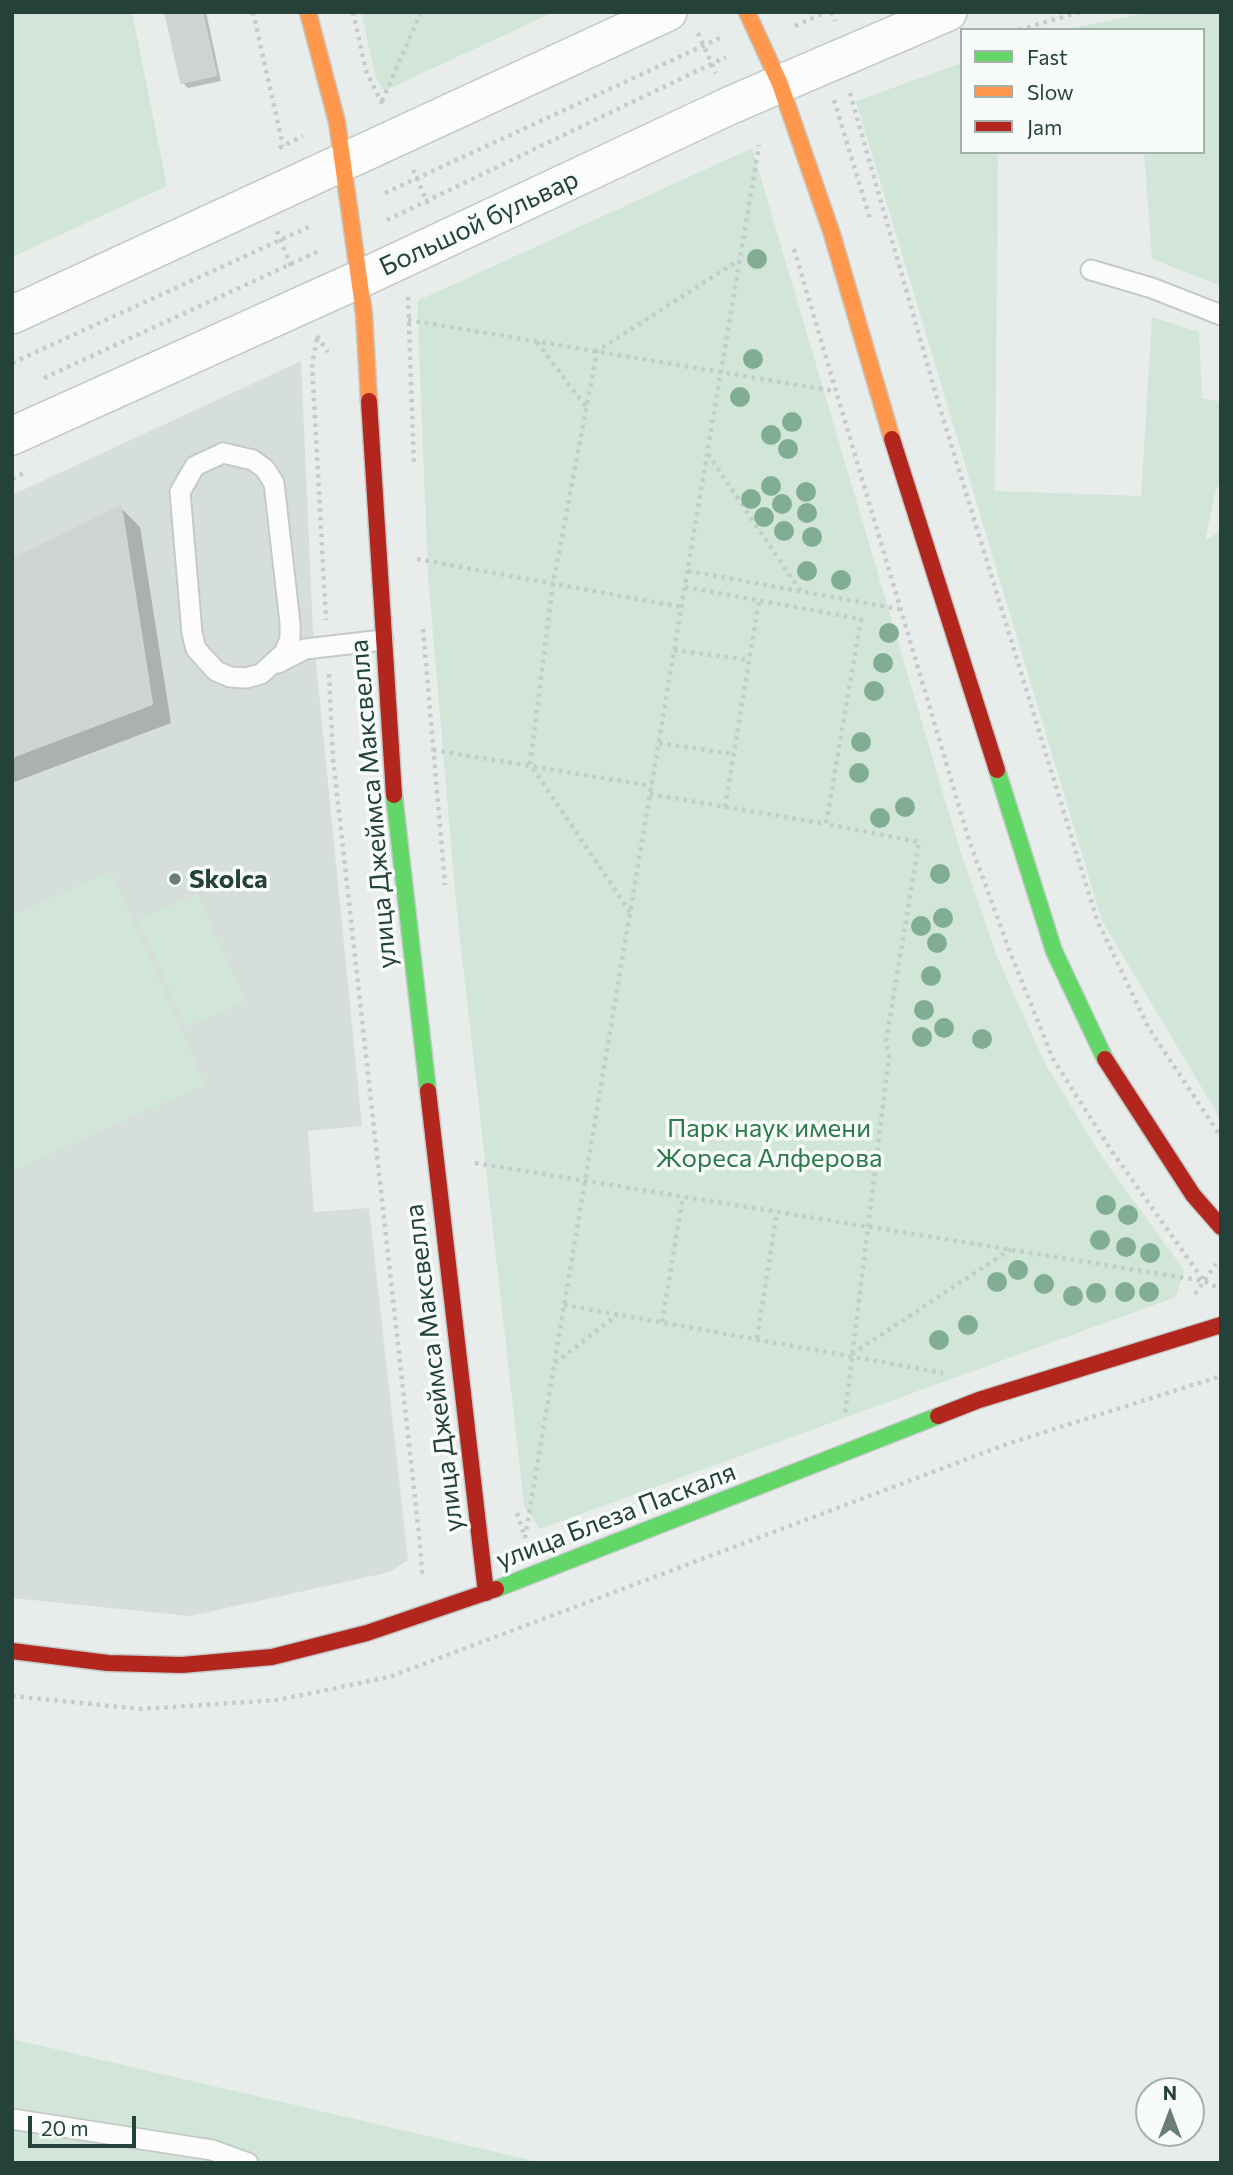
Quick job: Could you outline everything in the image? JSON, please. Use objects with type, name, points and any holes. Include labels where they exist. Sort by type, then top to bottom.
[{"type":"street","name":"улица Джеймса Максвелла","points":[[309,12],[337,122],[341,164],[365,314],[383,640],[401,873],[486,1593]]},
{"type":"street","points":[[12,314],[668,12]]},
{"type":"street","name":"Большой бульвар","points":[[12,436],[360,279],[780,83],[948,12]]},
{"type":"street","points":[[749,18],[780,83],[832,234],[896,453],[1054,951],[1107,1063],[1193,1195],[1221,1227]]},
{"type":"street","name":"улица Блеза Паскаля","points":[[12,1651],[108,1663],[182,1665],[272,1657],[367,1633],[486,1593],[979,1400],[1221,1325]]},
{"type":"lane","points":[[1091,270],[1152,288],[1221,314]]},
{"type":"lane","points":[[274,666],[290,639],[278,498],[274,483],[265,469],[253,460],[223,453],[195,466],[180,492],[192,634],[196,649],[204,661],[230,677],[261,674],[305,649],[327,644],[383,640]]},
{"type":"lane","points":[[12,2119],[160,2140],[212,2150],[248,2163]]},
{"type":"path","points":[[253,12],[283,146]]},
{"type":"path","points":[[353,12],[366,71],[443,239]]},
{"type":"path","points":[[382,102],[421,12]]},
{"type":"path","points":[[36,381],[426,202],[826,12]]},
{"type":"path","points":[[1026,28],[1079,12]]},
{"type":"path","points":[[383,194],[749,18]]},
{"type":"path","points":[[850,93],[939,405],[1097,920],[1148,1027],[1221,1136]]},
{"type":"path","points":[[834,100],[873,233]]},
{"type":"path","points":[[516,1500],[525,1539],[761,134]]},
{"type":"path","points":[[12,363],[319,223]]},
{"type":"path","points":[[630,912],[530,765],[553,584],[597,351],[740,259]]},
{"type":"path","points":[[407,294],[414,479]]},
{"type":"path","points":[[408,320],[834,391]]},
{"type":"path","points":[[317,336],[312,364],[333,758],[420,1547],[422,1572],[414,1576]]},
{"type":"path","points":[[536,341],[586,407]]},
{"type":"path","points":[[708,454],[801,592]]},
{"type":"path","points":[[417,546],[418,573]]},
{"type":"path","points":[[417,559],[682,607]]},
{"type":"path","points":[[688,571],[900,609]]},
{"type":"path","points":[[685,587],[861,619],[826,824]]},
{"type":"path","points":[[725,807],[759,600]]},
{"type":"path","points":[[423,627],[446,891]]},
{"type":"path","points":[[674,650],[749,660]]},
{"type":"path","points":[[659,743],[734,754]]},
{"type":"path","points":[[433,750],[652,786]]},
{"type":"path","points":[[650,794],[919,842],[886,1041],[889,1056],[845,1416]]},
{"type":"path","points":[[474,1149],[477,1176]]},
{"type":"path","points":[[475,1163],[1203,1281],[1221,1289]]},
{"type":"path","points":[[662,1322],[683,1196]]},
{"type":"path","points":[[757,1338],[777,1212]]},
{"type":"path","points":[[851,1354],[1011,1249]]},
{"type":"path","points":[[1203,1281],[1221,1260]]},
{"type":"path","points":[[564,1305],[851,1354],[950,1375]]},
{"type":"path","points":[[555,1363],[618,1314]]},
{"type":"shaded area","name":"Skolca","points":[[301,361],[313,631],[362,1126],[308,1131],[314,1212],[369,1208],[408,1560],[390,1572],[190,1616],[12,1598],[12,495]]},
{"type":"green space","points":[[12,12],[132,12],[167,186],[12,257]]},
{"type":"green space","points":[[361,12],[554,12],[384,91],[376,79]]},
{"type":"green space","points":[[1221,12],[1221,286],[1152,259],[1144,154],[1205,154],[1205,28],[1072,28],[1147,13]]},
{"type":"green space","points":[[960,64],[960,154],[998,154],[995,491],[1141,496],[1152,317],[1199,332],[1202,398],[1221,402],[1221,482],[1216,489],[1205,541],[1221,530],[1221,1120],[1102,921],[856,101]]},
{"type":"green space","name":"Парк наук имени Жореса Алферова","points":[[752,148],[958,844],[998,959],[1045,1063],[1102,1157],[1184,1270],[1176,1297],[540,1529],[524,1505],[456,904],[428,576],[417,301]]},
{"type":"green space","points":[[111,872],[205,1084],[12,1171],[12,916]]},
{"type":"green space","points":[[197,894],[245,1001],[187,1027],[139,920]]},
{"type":"green space","points":[[12,2039],[543,2163],[12,2163]]},
{"type":"building","points":[[165,12],[202,12],[216,75],[181,83]]},
{"type":"building","points":[[121,506],[152,704],[12,757],[12,559]]},
{"type":"traffic: fast","points":[[997,770],[1054,951],[1105,1059]]},
{"type":"traffic: fast","points":[[394,795],[428,1091]]},
{"type":"traffic: fast","points":[[496,1589],[938,1416]]},
{"type":"traffic: slow","points":[[308,12],[337,122],[364,314],[369,401]]},
{"type":"traffic: slow","points":[[747,12],[780,84],[832,234],[892,439]]},
{"type":"traffic: jam","points":[[369,401],[394,795]]},
{"type":"traffic: jam","points":[[892,439],[997,770]]},
{"type":"traffic: jam","points":[[1105,1059],[1193,1195],[1221,1227]]},
{"type":"traffic: jam","points":[[428,1091],[486,1593]]},
{"type":"traffic: jam","points":[[938,1416],[979,1400],[1221,1325]]},
{"type":"traffic: jam","points":[[12,1651],[108,1663],[182,1665],[272,1657],[367,1633],[496,1589]]},
{"type":"place","name":"Skolca","points":[[175,879]]}]
